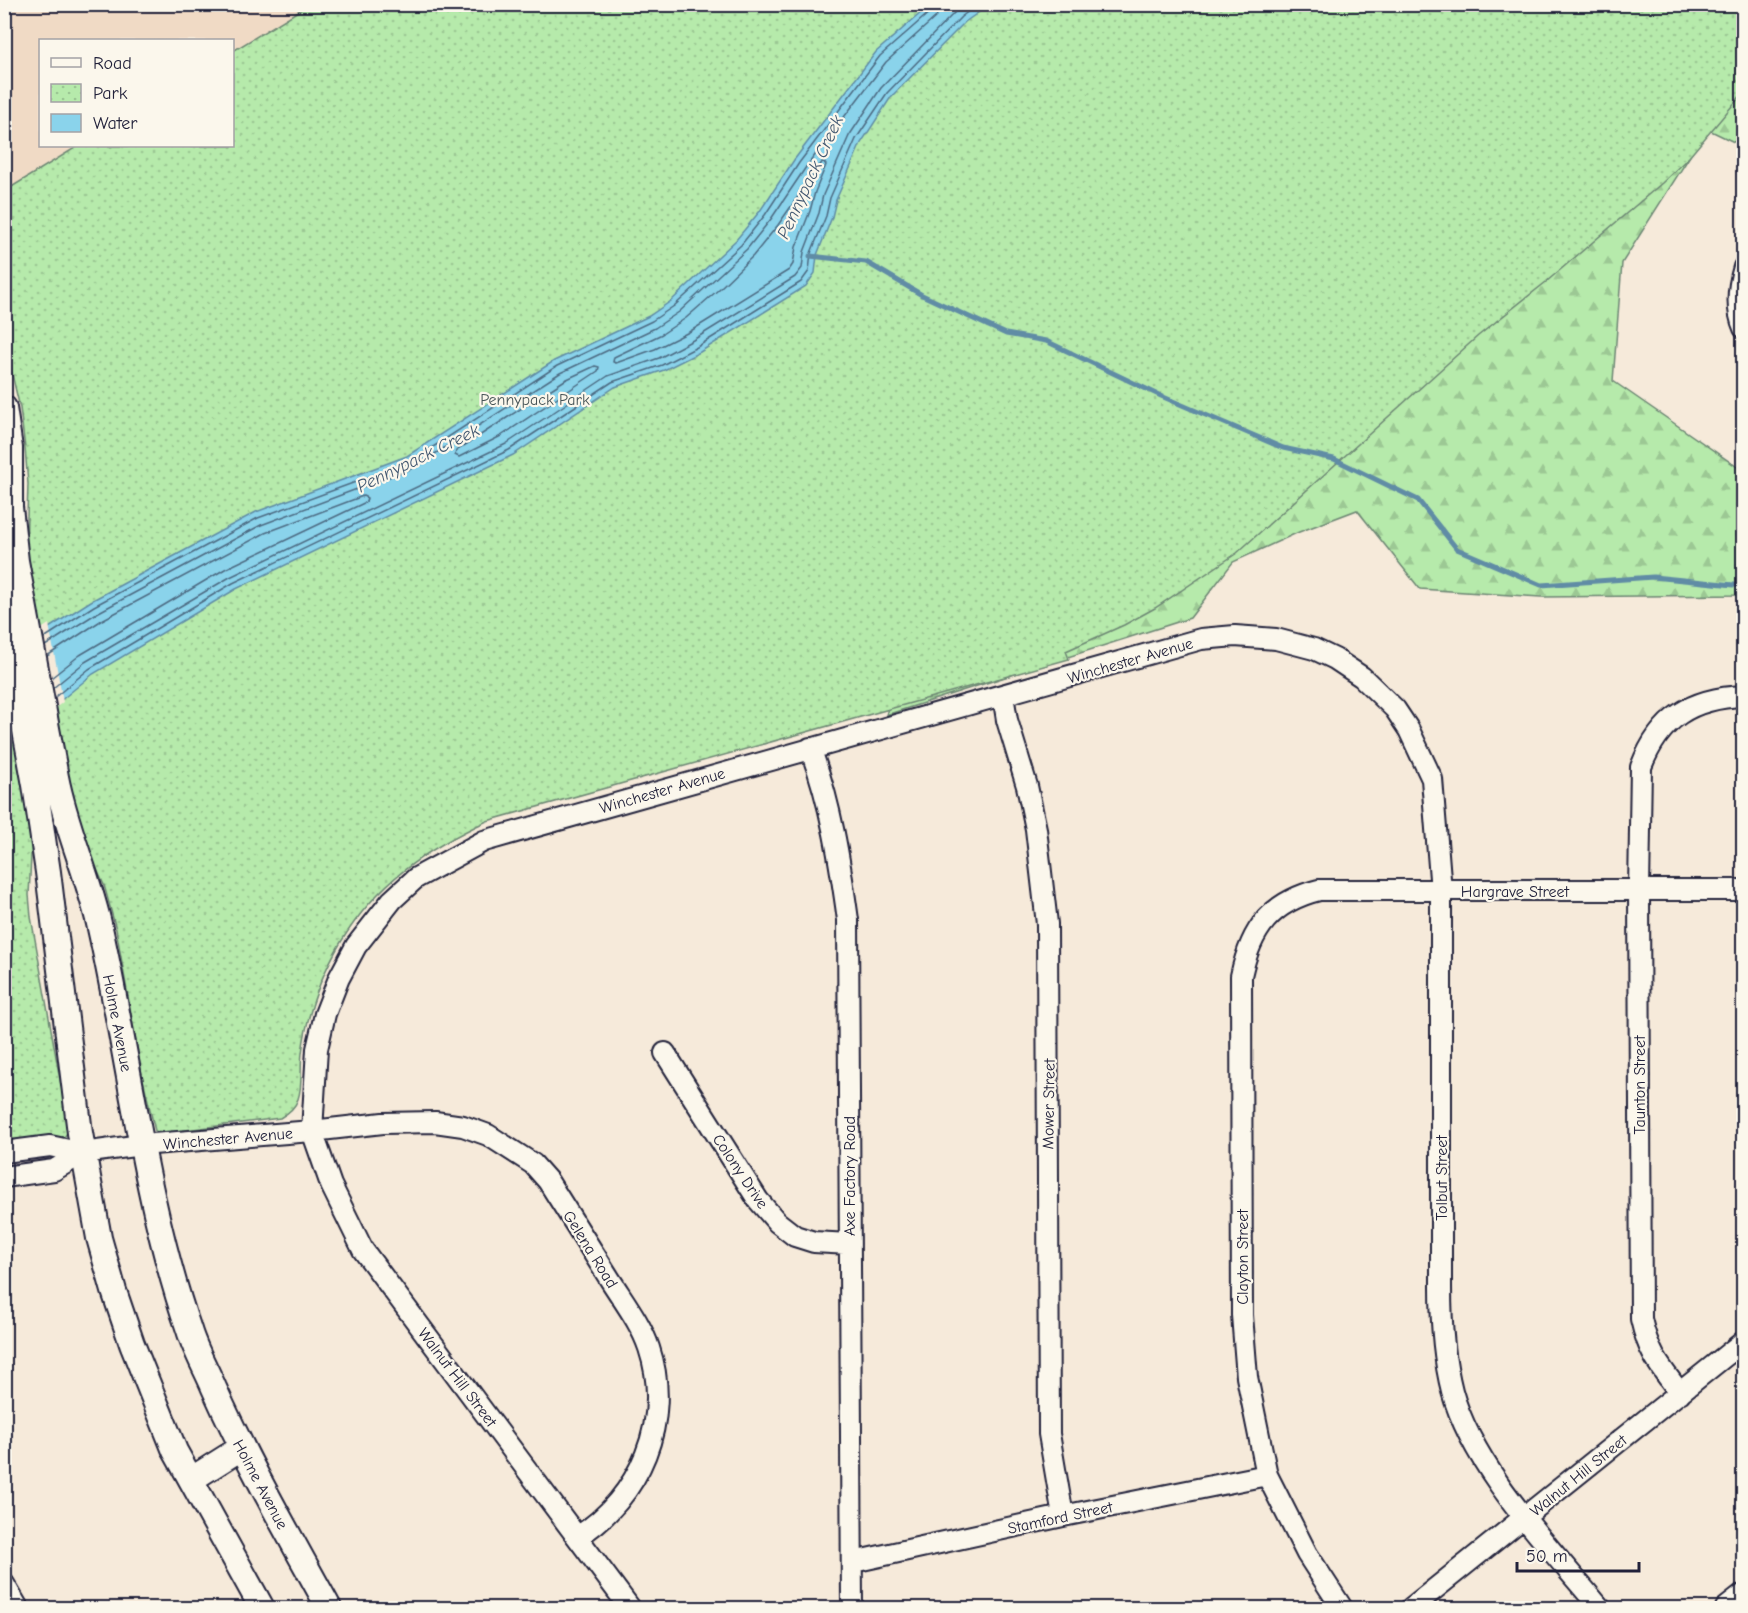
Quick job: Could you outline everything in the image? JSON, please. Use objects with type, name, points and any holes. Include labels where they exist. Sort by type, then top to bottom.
[{"type":"main road","name":"Holme Avenue","points":[[4,408],[10,448],[10,507],[16,561],[46,781],[48,872],[83,1153],[99,1238],[114,1291],[156,1406],[176,1451],[262,1608]]},
{"type":"main road","name":"Holme Avenue","points":[[4,616],[46,781],[62,809],[85,872],[100,927],[141,1145],[167,1263],[189,1333],[241,1448],[329,1608]]},
{"type":"main road","points":[[192,1479],[241,1448]]},
{"type":"street","points":[[1743,267],[1737,293],[1739,319],[1743,328]]},
{"type":"street","name":"Winchester Avenue","points":[[4,1152],[50,1146],[83,1153],[141,1145],[312,1131],[317,1049],[325,1014],[339,978],[356,946],[392,900],[416,878],[484,841],[1201,639],[1235,636],[1276,639],[1314,649],[1362,677],[1395,709]]},
{"type":"street","name":"Mower Street","points":[[1003,695],[1007,720],[1027,786],[1036,829],[1047,924],[1049,1434],[1063,1516]]},
{"type":"street","name":"Taunton Street","points":[[1680,1393],[1653,1359],[1641,1319],[1639,890],[1641,767],[1647,750],[1669,720],[1681,712],[1715,698],[1743,696]]},
{"type":"street","name":"Tolbut Street","points":[[1395,709],[1409,730],[1432,779],[1441,891],[1441,1326],[1452,1393],[1471,1438],[1496,1480],[1600,1608]]},
{"type":"street","name":"Axe Factory Road","points":[[810,748],[818,768],[832,823],[848,920],[852,1608]]},
{"type":"street","name":"Hargrave Street","points":[[1289,902],[1304,894],[1319,890],[1743,890]]},
{"type":"street","name":"Clayton Street","points":[[1289,902],[1268,916],[1254,934],[1245,955],[1241,976],[1242,1316],[1247,1377],[1267,1475],[1307,1554],[1342,1608]]},
{"type":"street","name":"Colony Drive","points":[[665,1053],[758,1200],[777,1222],[795,1236],[814,1242],[849,1244]]},
{"type":"street","name":"Gelena Road","points":[[312,1131],[383,1123],[435,1122],[463,1126],[489,1135],[511,1148],[532,1164],[548,1181],[641,1329],[656,1372],[655,1421],[643,1464],[615,1506],[593,1527],[577,1537]]},
{"type":"street","name":"Walnut Hill Street","points":[[312,1131],[331,1185],[363,1250],[630,1608]]},
{"type":"street","name":"Winchester Avenue","points":[[4,1177],[54,1170],[83,1153]]},
{"type":"street","name":"Walnut Hill Street","points":[[1411,1608],[1526,1518],[1743,1341]]},
{"type":"street","name":"Stamford Street","points":[[853,1562],[1063,1516],[1267,1475]]},
{"type":"street","points":[[4,1584],[18,1608]]},
{"type":"street","points":[[1726,1608],[1743,1594]]},
{"type":"shaded area","points":[[5,5],[336,5],[219,177],[5,268]]},
{"type":"green space","name":"Pennypack Park","points":[[308,5],[1743,5],[1743,93],[1689,157],[1662,183],[1546,282],[1478,336],[1237,553],[1155,608],[1124,625],[1066,651],[1069,659],[487,821],[444,843],[423,856],[387,885],[370,902],[341,942],[321,981],[307,1024],[298,1099],[291,1110],[280,1118],[161,1133],[155,1131],[142,1075],[116,929],[104,885],[84,841],[77,817],[29,806],[32,837],[29,895],[31,917],[69,1130],[63,1139],[5,1148],[4,549],[26,549],[28,484],[20,408],[5,345],[5,191],[76,147],[234,147],[234,50]]},
{"type":"green space","points":[[1743,5],[1743,133],[1734,142],[1707,129],[1622,263],[1613,381],[1743,471],[1743,595],[1541,597],[1420,589],[1357,510],[1299,532],[1233,562],[1190,618],[886,715],[901,664],[457,829],[390,880],[205,752]]},
{"type":"water","name":"Pennypack Creek","points":[[930,5],[989,5],[965,22],[891,97],[861,143],[836,200],[817,255],[815,273],[806,286],[700,352],[664,370],[615,387],[513,455],[236,589],[93,674],[5,746],[5,656],[91,601],[256,512],[407,456],[554,361],[649,316],[671,301],[736,240],[760,211],[794,160],[876,52]]},
{"type":"pier","points":[[49,624],[63,702],[8,746],[4,726],[4,653]]},
{"type":"waterway","points":[[810,256],[866,262],[922,295],[1006,334],[1046,341],[1161,396],[1283,448],[1334,459],[1418,500],[1457,549],[1541,585],[1653,577],[1744,586]]}]
